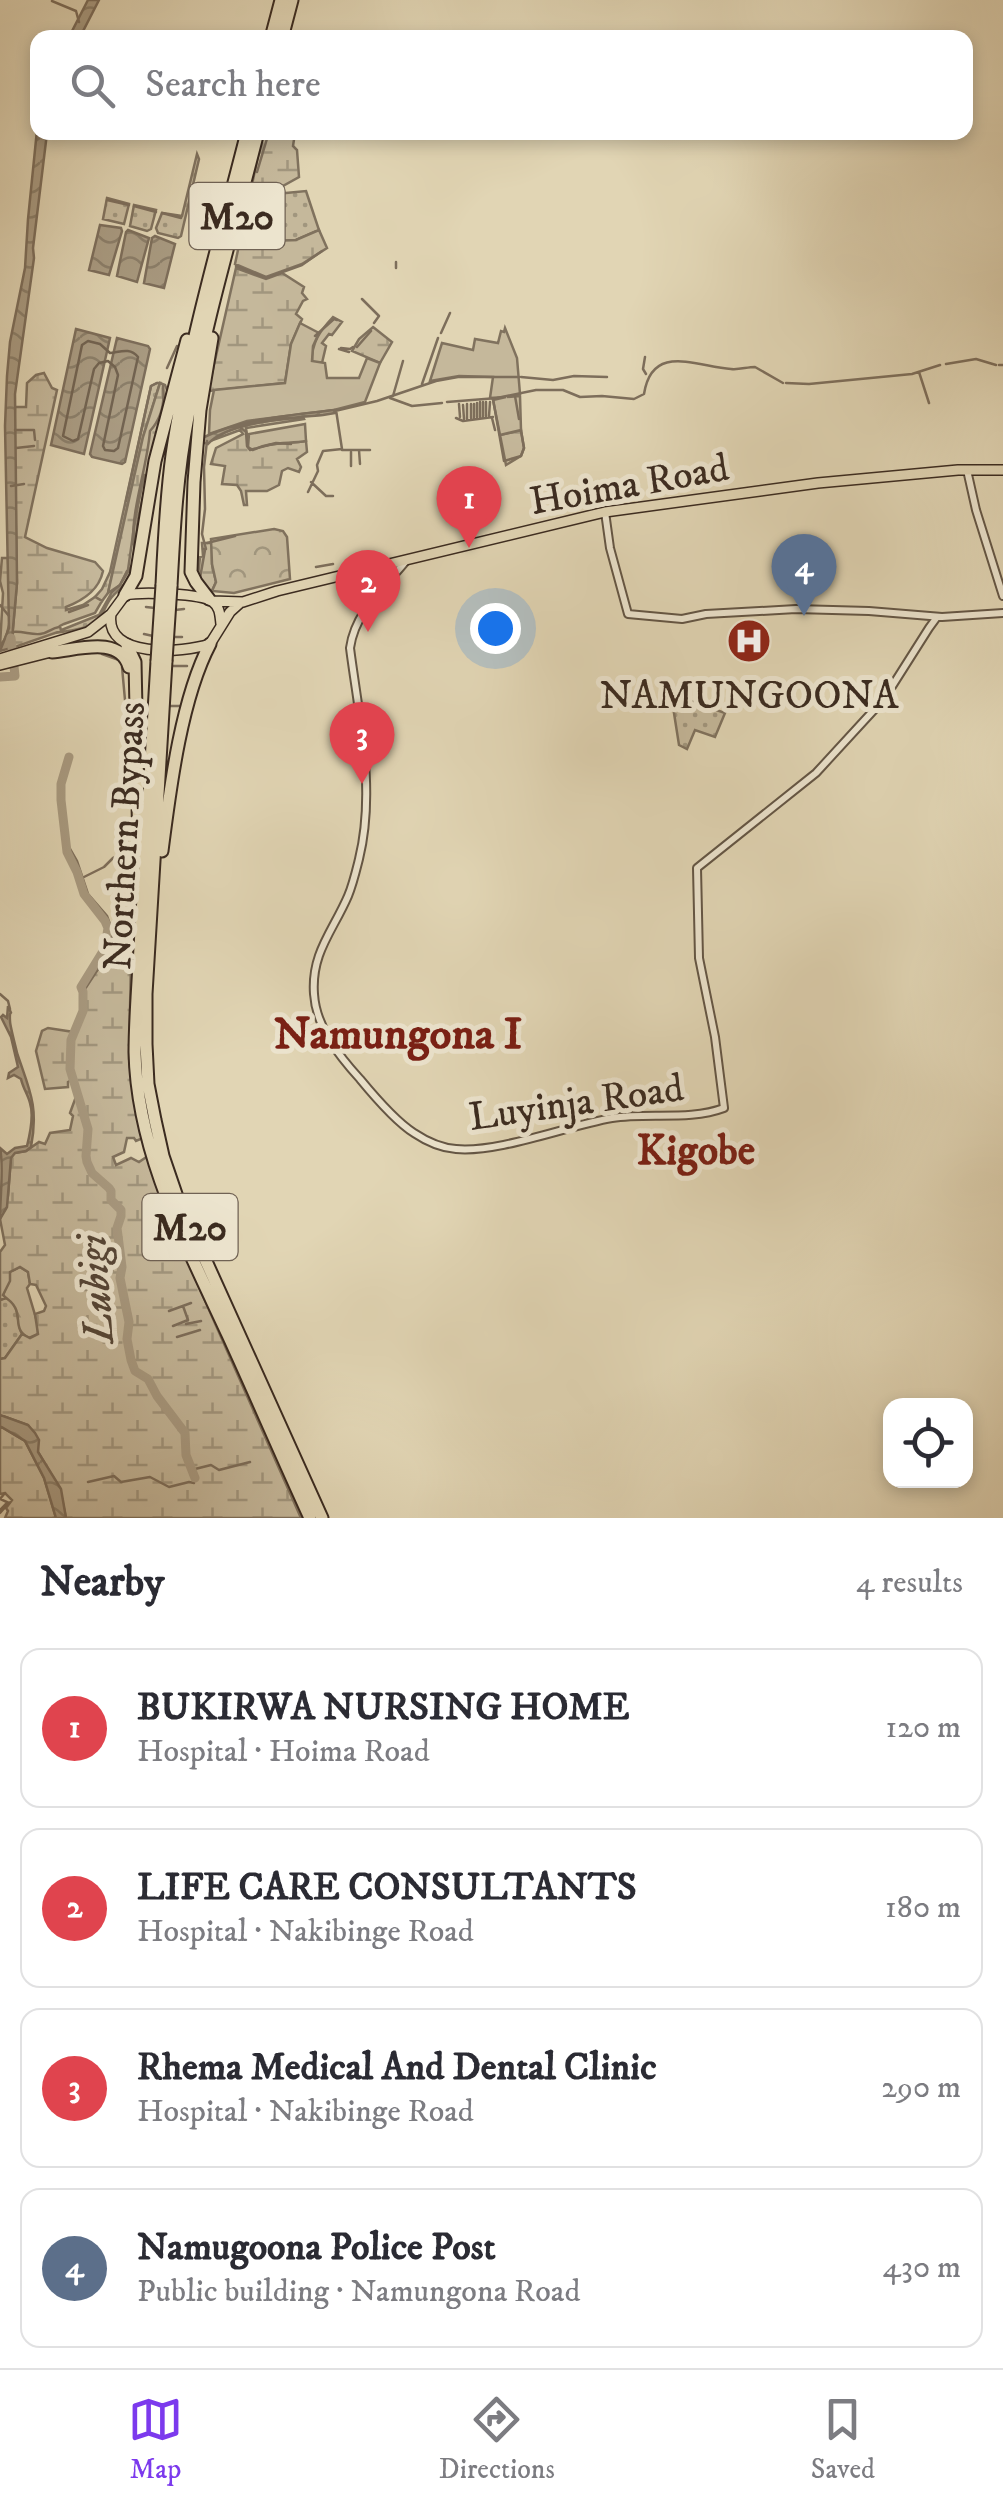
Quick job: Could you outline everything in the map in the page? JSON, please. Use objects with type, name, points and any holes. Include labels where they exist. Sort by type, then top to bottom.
[{"type":"highway","points":[[273,30],[281,0]]},
{"type":"highway","points":[[284,30],[292,0]]},
{"type":"highway","name":"Northern Bypass","points":[[211,296],[245,140]]},
{"type":"highway","name":"Northern Bypass","points":[[256,140],[211,296],[171,458],[146,994],[147,1070],[163,1156],[177,1197],[322,1518]]},
{"type":"highway","points":[[125,594],[136,576],[152,476],[191,328],[211,296]]},
{"type":"highway","points":[[211,296],[213,332],[200,410],[191,572],[211,600]]},
{"type":"highway","points":[[124,643],[135,662],[139,955]]},
{"type":"highway","points":[[151,914],[188,704],[210,644]]},
{"type":"highway","points":[[52,648],[119,650],[129,664],[135,706]]},
{"type":"highway","name":"Northern Bypass","points":[[162,661],[139,955],[135,1054],[138,1088],[152,1156],[182,1236],[310,1518]]},
{"type":"main road","name":"Hoima Road","points":[[125,594],[243,602],[606,512],[784,487],[1003,470]]},
{"type":"main road","points":[[0,662],[52,648],[98,627],[125,594]]},
{"type":"main road","points":[[211,600],[221,624]]},
{"type":"main road","points":[[0,662],[31,650],[91,643],[178,650],[210,644],[230,612],[243,602]]},
{"type":"main road","points":[[111,614],[110,629],[124,643]]},
{"type":"street","points":[[967,470],[1003,596]]},
{"type":"street","points":[[606,512],[610,548],[628,614],[682,618],[796,608],[942,617],[1003,613]]},
{"type":"street","name":"Luyinja Road","points":[[407,560],[358,618],[352,637],[350,648],[366,765],[365,823],[360,857],[347,897],[317,958],[314,988],[318,1016],[334,1047],[362,1082],[412,1132],[438,1146],[459,1150],[508,1143],[614,1118],[698,1114],[724,1108],[715,1036],[698,958],[698,868],[816,773],[884,699],[928,628],[937,617],[942,617]]},
{"type":"green space","points":[[262,140],[294,140],[299,177],[281,187],[264,188],[265,195],[276,194],[270,241],[296,240],[319,230],[327,248],[302,264],[266,277],[235,264]]},
{"type":"green space","points":[[197,154],[181,236],[158,233],[162,213],[182,216]]},
{"type":"green space","points":[[306,191],[319,230],[296,240],[269,242],[276,194]]},
{"type":"green space","points":[[107,198],[129,204],[124,224],[103,219]]},
{"type":"green space","points":[[134,205],[156,210],[151,229],[130,226]]},
{"type":"green space","points":[[236,268],[266,279],[282,273],[304,287],[302,293],[307,299],[296,314],[302,319],[291,344],[285,383],[208,391]]},
{"type":"green space","points":[[333,317],[342,322],[322,343],[326,346],[322,363],[311,362],[318,337]]},
{"type":"green space","points":[[300,323],[319,333],[312,361],[325,363],[327,378],[359,378],[367,358],[380,363],[365,402],[247,421],[209,434],[214,390],[285,383],[291,344]]},
{"type":"green space","points":[[373,327],[392,342],[380,363],[352,351]]},
{"type":"green space","points":[[505,328],[517,358],[520,394],[507,397],[520,396],[521,430],[500,435],[493,400],[506,397],[490,398],[493,377],[459,376],[430,381],[442,343],[473,350],[475,339],[498,343]]},
{"type":"green space","points":[[44,373],[57,390],[25,537],[95,562],[103,571],[94,589],[66,610],[95,597],[102,601],[95,613],[60,626],[61,631],[15,647],[15,407],[26,407],[27,383]]},
{"type":"green space","points":[[157,383],[108,593],[102,601],[95,597],[110,572],[151,386]]},
{"type":"green space","points":[[160,383],[168,392],[147,476],[144,475],[128,570],[120,585],[108,593],[143,437]]},
{"type":"green space","points":[[303,417],[246,428],[248,442],[256,448],[306,441],[307,452],[297,459],[299,472],[288,468],[282,471],[279,485],[267,491],[246,491],[244,505],[237,485],[222,484],[225,466],[211,464],[216,448],[243,434],[240,430],[210,441],[242,426]]},
{"type":"green space","points":[[305,424],[306,441],[253,450],[248,447],[249,434]]},
{"type":"green space","points":[[521,430],[521,456],[506,465],[500,435]]},
{"type":"green space","points":[[144,474],[136,561],[131,576],[96,622],[54,633],[99,615],[134,562],[134,526]]},
{"type":"green space","points":[[283,531],[287,537],[290,579],[234,593],[212,591],[216,582],[211,539]]},
{"type":"green space","points":[[202,543],[212,543],[216,582],[212,591],[198,576]]},
{"type":"green space","points":[[2,558],[8,558],[10,604],[8,628],[0,646],[3,593]]},
{"type":"green space","points":[[671,694],[725,713],[715,737],[695,730],[687,749],[679,745]]},
{"type":"green space","points":[[124,956],[131,960],[129,1059],[143,1138],[127,1138],[124,1152],[113,1157],[116,1165],[131,1158],[139,1162],[148,1156],[195,1278],[301,1518],[66,1518],[60,1489],[38,1452],[28,1425],[0,1415],[0,1359],[5,1358],[22,1334],[30,1338],[38,1334],[35,1314],[46,1306],[36,1285],[30,1284],[28,1272],[20,1267],[10,1272],[3,1295],[6,1298],[0,1300],[0,1252],[5,1245],[0,1219],[8,1196],[11,1157],[39,1142],[45,1144],[50,1133],[70,1130],[70,1113],[77,1094],[74,1079],[68,1087],[45,1089],[36,1051],[42,1031],[48,1028],[74,1032],[83,1011],[83,992],[88,982],[105,960]]},
{"type":"green space","points":[[20,1267],[28,1272],[27,1288],[38,1325],[38,1334],[29,1338],[20,1329],[15,1307],[3,1296],[10,1272]]},
{"type":"green space","points":[[6,1298],[16,1310],[22,1334],[5,1358],[0,1359],[0,1300]]},
{"type":"green space","points":[[0,1426],[25,1441],[44,1478],[56,1518],[5,1518],[12,1500],[5,1493],[0,1494]]},
{"type":"water","points":[[88,0],[99,0],[84,30],[73,30]]},
{"type":"water","points":[[36,140],[46,140],[15,394],[15,647],[0,651],[9,628],[7,376],[25,268]]},
{"type":"water","points":[[100,225],[122,231],[109,275],[89,270]]},
{"type":"water","points":[[128,230],[149,238],[137,282],[117,276]]},
{"type":"water","points":[[155,236],[175,244],[164,288],[144,283]]},
{"type":"water","points":[[76,329],[110,338],[84,454],[51,445]]},
{"type":"water","points":[[117,338],[150,349],[122,464],[90,454]]},
{"type":"water","points":[[334,410],[335,413],[245,426],[217,436],[208,444],[202,442],[202,438],[218,431],[251,422]]},
{"type":"water","points":[[66,842],[88,894],[107,916],[112,930],[108,954],[83,992],[95,964],[107,950],[109,930],[85,893]]},
{"type":"water","points":[[8,1006],[34,1120],[31,1147],[11,1158],[7,1207],[0,1219],[0,1148],[7,1154],[27,1146],[32,1119],[21,1079],[14,1075],[8,1078],[18,1067],[11,1037],[1,1017],[7,1018]]},
{"type":"water","points":[[0,1415],[28,1425],[35,1433],[38,1452],[61,1489],[66,1518],[56,1518],[44,1478],[25,1441],[0,1426]]},
{"type":"waterway","points":[[52,1],[76,11],[79,22]]},
{"type":"waterway","points":[[257,172],[267,140]]},
{"type":"waterway","points":[[107,200],[129,205]]},
{"type":"waterway","points":[[134,206],[156,212]]},
{"type":"waterway","points":[[162,213],[181,218]]},
{"type":"waterway","points":[[236,266],[266,278],[302,265],[322,251]]},
{"type":"waterway","points":[[396,262],[396,268]]},
{"type":"waterway","points":[[362,299],[379,316],[374,323]]},
{"type":"waterway","points":[[441,333],[450,313]]},
{"type":"waterway","points":[[315,336],[337,320]]},
{"type":"waterway","points":[[357,347],[371,331]]},
{"type":"waterway","points":[[422,384],[438,338]]},
{"type":"waterway","points":[[167,368],[177,346]]},
{"type":"waterway","points":[[341,348],[353,347]]},
{"type":"waterway","points":[[339,349],[349,352]]},
{"type":"waterway","points":[[645,357],[646,374]]},
{"type":"waterway","points":[[946,364],[976,359],[996,365]]},
{"type":"waterway","points":[[393,396],[403,361]]},
{"type":"waterway","points":[[447,402],[536,390],[634,399],[644,394],[656,368],[677,361],[731,369],[755,367],[783,383]]},
{"type":"waterway","points":[[786,383],[912,374],[940,365]]},
{"type":"waterway","points":[[919,372],[929,403]]},
{"type":"waterway","points":[[335,411],[436,381],[519,377]]},
{"type":"waterway","points":[[521,377],[607,377]]},
{"type":"waterway","points":[[126,501],[151,386],[157,383]]},
{"type":"waterway","points":[[133,544],[150,431],[161,410],[163,386]]},
{"type":"waterway","points":[[515,396],[519,419]]},
{"type":"waterway","points":[[390,398],[412,406],[442,403]]},
{"type":"waterway","points":[[493,399],[504,461],[521,456],[521,431]]},
{"type":"waterway","points":[[480,402],[480,417]]},
{"type":"waterway","points":[[483,402],[483,417]]},
{"type":"waterway","points":[[486,402],[486,416]]},
{"type":"waterway","points":[[489,416],[490,402]]},
{"type":"waterway","points":[[477,403],[477,417]]},
{"type":"waterway","points":[[459,404],[460,417]]},
{"type":"waterway","points":[[467,404],[467,419]]},
{"type":"waterway","points":[[471,404],[471,418]]},
{"type":"waterway","points":[[474,404],[474,418]]},
{"type":"waterway","points":[[463,405],[464,419]]},
{"type":"waterway","points":[[308,492],[323,451],[342,449],[336,410]]},
{"type":"waterway","points":[[456,418],[463,421],[493,417]]},
{"type":"waterway","points":[[492,418],[495,430]]},
{"type":"waterway","points":[[241,428],[246,432],[250,450],[276,443],[291,444]]},
{"type":"waterway","points":[[15,430],[34,430],[35,440]]},
{"type":"waterway","points":[[203,549],[207,441]]},
{"type":"waterway","points":[[16,448],[34,446]]},
{"type":"waterway","points":[[342,450],[370,450]]},
{"type":"waterway","points":[[359,450],[360,464]]},
{"type":"waterway","points":[[351,452],[351,466]]},
{"type":"waterway","points":[[311,482],[326,496],[333,496]]},
{"type":"waterway","points":[[11,486],[24,484]]},
{"type":"waterway","points":[[207,543],[235,536]]},
{"type":"waterway","points":[[200,578],[205,550]]},
{"type":"waterway","points":[[368,558],[381,557]]},
{"type":"waterway","points":[[316,567],[333,564]]},
{"type":"waterway","points":[[112,592],[127,571]]},
{"type":"waterway","points":[[0,605],[9,616]]},
{"type":"waterway","points":[[69,612],[88,605]]},
{"type":"waterway","points":[[146,607],[155,608]]},
{"type":"waterway","points":[[175,610],[184,609]]},
{"type":"waterway","points":[[13,632],[40,634],[59,627]]},
{"type":"waterway","points":[[144,634],[153,636]]},
{"type":"waterway","points":[[173,637],[182,637]]},
{"type":"waterway","points":[[0,677],[15,676],[11,638]]},
{"type":"waterway","points":[[102,654],[119,660]]},
{"type":"waterway","points":[[172,666],[187,666]]},
{"type":"waterway","points":[[122,667],[125,700]]},
{"type":"waterway","points":[[169,706],[180,706]]},
{"type":"waterway","name":"Lubigi","points":[[69,757],[61,784],[67,852],[84,894],[108,928],[105,948],[81,987],[83,1011],[71,1040],[70,1069],[88,1129],[87,1162],[121,1210],[117,1228],[120,1278],[129,1322],[131,1360],[135,1371],[148,1379],[185,1433],[186,1455],[195,1478]]},
{"type":"waterway","points":[[78,880],[125,853],[130,824]]},
{"type":"waterway","points":[[0,994],[10,1009]]},
{"type":"waterway","points":[[169,1311],[191,1303]]},
{"type":"waterway","points":[[173,1326],[188,1320],[183,1306]]},
{"type":"waterway","points":[[186,1324],[201,1321]]},
{"type":"waterway","points":[[177,1337],[200,1330]]},
{"type":"waterway","points":[[195,1469],[211,1465],[219,1470],[250,1462]]},
{"type":"waterway","points":[[88,1482],[114,1476],[121,1482],[150,1477],[169,1487],[194,1483]]},
{"type":"waterway","points":[[0,1513],[9,1503],[0,1499],[5,1493]]},
{"type":"waterway","points":[[0,1510],[6,1504]]},
{"type":"place","name":"BUKIRWA NURSING HOME","points":[[469,548]]},
{"type":"place","name":"Namugoona Police Post","points":[[804,616]]},
{"type":"place","name":"LIFE CARE CONSULTANTS","points":[[368,632]]},
{"type":"place","name":"NAMUNGOONA","points":[[749,641]]},
{"type":"place","name":"Rhema Medical And Dental Clinic","points":[[362,784]]},
{"type":"district","name":"Namungona I","points":[[398,1032]]},
{"type":"district","name":"Kigobe","points":[[696,1149]]}]
